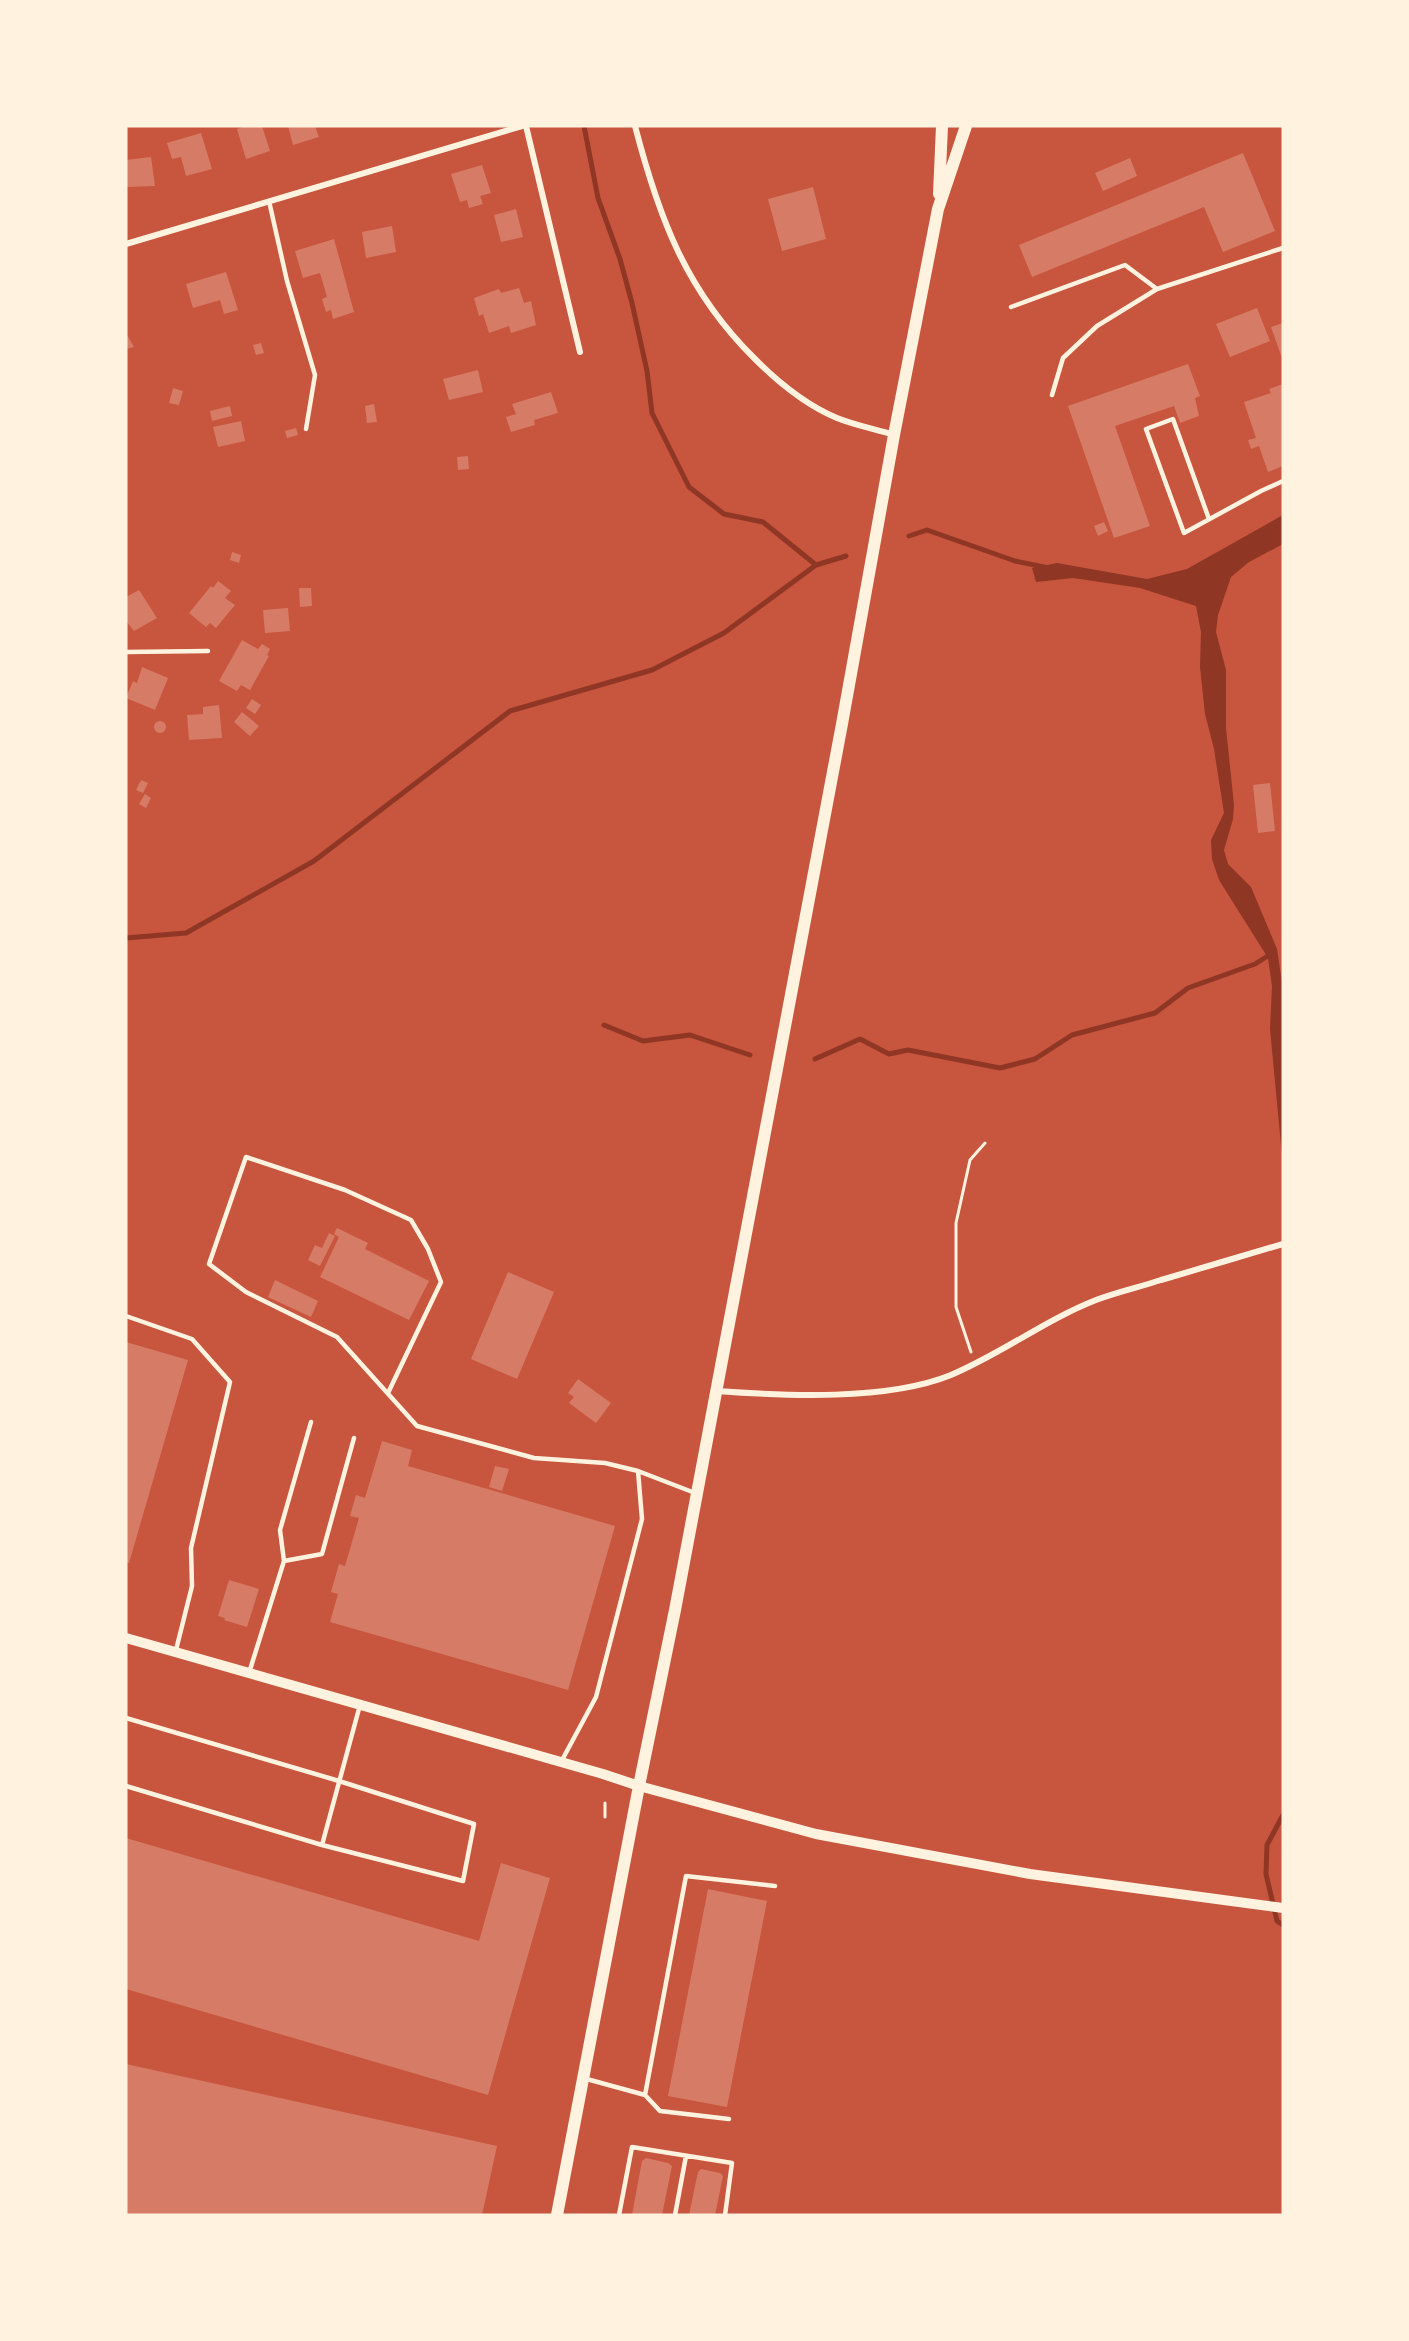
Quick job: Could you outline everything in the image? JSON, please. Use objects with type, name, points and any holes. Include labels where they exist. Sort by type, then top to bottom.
[{"type":"main road","points":[[938,209],[942,126]]},
{"type":"main road","points":[[557,2215],[717,1391],[938,209],[966,126]]},
{"type":"street","points":[[126,244],[524,126],[580,352]]},
{"type":"street","points":[[635,126],[658,203],[677,251],[695,287],[717,318],[771,375],[805,400],[837,418],[894,435]]},
{"type":"street","points":[[717,1391],[807,1395],[916,1386],[951,1375],[1067,1312],[1098,1299],[1283,1244]]},
{"type":"street","points":[[126,1638],[639,1786],[816,1834],[1030,1874],[1283,1908]]},
{"type":"lane","points":[[269,201],[287,281],[315,375],[306,429]]},
{"type":"lane","points":[[1052,395],[1063,358],[1097,326],[1157,289],[1283,248]]},
{"type":"lane","points":[[1011,307],[1125,265],[1157,289]]},
{"type":"lane","points":[[1209,519],[1173,419],[1146,429],[1184,533],[1283,481]]},
{"type":"lane","points":[[126,652],[208,651]]},
{"type":"lane","points":[[388,1394],[441,1282],[428,1249],[411,1220],[345,1190],[246,1157],[209,1264],[246,1292],[337,1337],[373,1374],[388,1394],[417,1426],[534,1458],[605,1463],[638,1471],[697,1494]]},
{"type":"lane","points":[[126,1316],[192,1339],[230,1382],[191,1548],[192,1586],[175,1652]]},
{"type":"lane","points":[[249,1673],[284,1561],[280,1530],[311,1422]]},
{"type":"lane","points":[[284,1561],[322,1554],[354,1438]]},
{"type":"lane","points":[[561,1762],[596,1697],[642,1519],[638,1471]]},
{"type":"lane","points":[[322,1845],[360,1705]]},
{"type":"lane","points":[[126,1718],[474,1824],[463,1881],[322,1845],[126,1786]]},
{"type":"lane","points":[[645,2095],[686,1876],[775,1886]]},
{"type":"lane","points":[[583,2078],[645,2095],[660,2110],[729,2119]]},
{"type":"lane","points":[[619,2215],[632,2147],[732,2163],[725,2215]]},
{"type":"lane","points":[[675,2215],[686,2156]]},
{"type":"path","points":[[975,1363],[956,1307],[956,1223],[970,1160],[985,1143]]},
{"type":"path","points":[[604,1817],[605,1803]]},
{"type":"shaded area","points":[[1283,515],[1283,544],[1249,562],[1231,577],[1218,615],[1216,632],[1226,670],[1226,728],[1234,805],[1233,819],[1224,850],[1228,864],[1251,887],[1277,949],[1283,989],[1283,1166],[1270,1029],[1272,986],[1268,958],[1219,880],[1212,859],[1211,840],[1224,813],[1214,749],[1205,714],[1200,667],[1201,632],[1196,606],[1140,588],[1073,578],[1036,582],[1032,568],[1057,563],[1147,579],[1187,569]]},
{"type":"building","points":[[245,126],[262,126],[270,151],[246,159],[237,129]]},
{"type":"building","points":[[288,126],[315,126],[319,137],[293,145]]},
{"type":"building","points":[[201,133],[212,169],[186,176],[181,157],[172,159],[167,143]]},
{"type":"building","points":[[1243,153],[1275,231],[1223,252],[1204,207],[1032,277],[1019,245]]},
{"type":"building","points":[[151,157],[155,186],[126,187],[126,160]]},
{"type":"building","points":[[1130,158],[1137,176],[1103,191],[1095,173]]},
{"type":"building","points":[[482,165],[491,193],[480,196],[483,204],[469,208],[467,200],[460,202],[451,174]]},
{"type":"building","points":[[813,187],[826,239],[782,251],[768,199]]},
{"type":"building","points":[[516,209],[523,237],[501,242],[494,215]]},
{"type":"building","points":[[392,226],[396,252],[366,258],[362,232]]},
{"type":"building","points":[[334,239],[354,312],[333,319],[331,310],[326,312],[322,299],[327,297],[320,273],[303,278],[295,251]]},
{"type":"building","points":[[226,272],[238,310],[224,314],[220,300],[193,308],[186,284]]},
{"type":"building","points":[[519,288],[524,303],[531,301],[536,325],[511,333],[509,326],[489,333],[483,314],[479,316],[474,298],[499,289],[501,293]]},
{"type":"building","points":[[1257,308],[1270,341],[1230,357],[1216,324]]},
{"type":"building","points":[[1283,323],[1283,361],[1271,327]]},
{"type":"building","points":[[126,333],[134,347],[126,349]]},
{"type":"building","points":[[261,343],[264,353],[256,355],[253,345]]},
{"type":"building","points":[[1188,364],[1200,396],[1195,398],[1199,416],[1180,423],[1174,406],[1115,426],[1150,526],[1114,538],[1068,406]]},
{"type":"building","points":[[478,370],[483,392],[449,400],[443,379]]},
{"type":"building","points":[[1283,384],[1283,466],[1268,472],[1259,446],[1251,449],[1248,440],[1256,438],[1244,402],[1271,393],[1269,389]]},
{"type":"building","points":[[173,388],[183,391],[179,405],[169,403]]},
{"type":"building","points":[[551,392],[558,413],[534,420],[535,425],[511,432],[506,417],[516,414],[512,404]]},
{"type":"building","points":[[374,404],[377,422],[367,423],[365,406]]},
{"type":"building","points":[[230,406],[232,416],[212,421],[210,411]]},
{"type":"building","points":[[241,421],[245,441],[218,447],[213,427]]},
{"type":"building","points":[[296,428],[298,435],[287,438],[285,431]]},
{"type":"building","points":[[468,456],[469,469],[458,470],[457,457]]},
{"type":"building","points":[[1104,522],[1108,531],[1098,536],[1094,526]]},
{"type":"building","points":[[232,552],[241,555],[239,563],[230,560]]},
{"type":"building","points":[[218,581],[231,591],[225,598],[235,605],[216,628],[210,623],[206,627],[189,613],[211,586],[213,588]]},
{"type":"building","points":[[299,588],[311,588],[312,606],[300,607]]},
{"type":"building","points":[[139,590],[157,618],[134,631],[126,621],[126,597]]},
{"type":"building","points":[[288,608],[290,631],[265,633],[263,610]]},
{"type":"building","points":[[242,640],[258,649],[262,644],[270,649],[267,655],[269,656],[250,690],[241,685],[237,691],[219,681]]},
{"type":"building","points":[[142,667],[168,678],[155,710],[126,698],[133,681],[137,683]]},
{"type":"building","points":[[252,699],[261,705],[255,714],[246,708]]},
{"type":"building","points":[[219,705],[222,738],[189,740],[187,715],[203,714],[203,707]]},
{"type":"building","points":[[242,712],[259,726],[250,736],[234,722]]},
{"type":"building","points":[[160,721],[166,727],[160,733],[154,727]]},
{"type":"building","points":[[141,780],[148,783],[143,793],[136,790]]},
{"type":"building","points":[[1270,783],[1275,831],[1258,833],[1253,785]]},
{"type":"building","points":[[145,794],[151,798],[146,808],[139,804]]},
{"type":"building","points":[[337,1228],[368,1243],[365,1249],[429,1281],[409,1320],[320,1277],[339,1237],[334,1234]]},
{"type":"building","points":[[329,1233],[335,1236],[320,1266],[308,1260],[315,1245],[322,1248]]},
{"type":"building","points":[[508,1272],[554,1292],[517,1379],[471,1359]]},
{"type":"building","points":[[275,1280],[318,1301],[311,1317],[268,1297]]},
{"type":"building","points":[[126,1342],[188,1360],[129,1563],[126,1562]]},
{"type":"building","points":[[578,1379],[611,1403],[596,1423],[569,1403],[574,1397],[568,1393]]},
{"type":"building","points":[[382,1441],[412,1450],[408,1466],[615,1526],[568,1690],[330,1622],[338,1594],[331,1592],[339,1564],[345,1566],[359,1518],[350,1516],[356,1495],[365,1498]]},
{"type":"building","points":[[495,1466],[509,1469],[502,1491],[489,1487]]},
{"type":"building","points":[[229,1580],[259,1589],[247,1627],[218,1616]]},
{"type":"building","points":[[126,1838],[479,1941],[501,1863],[550,1878],[488,2095],[126,1989]]},
{"type":"building","points":[[708,1889],[767,1901],[727,2107],[668,2096]]},
{"type":"building","points":[[126,2064],[497,2146],[482,2215],[126,2215]]},
{"type":"building","points":[[646,2158],[672,2166],[662,2215],[632,2215],[642,2161]]},
{"type":"building","points":[[701,2169],[720,2173],[723,2176],[715,2215],[689,2215],[698,2172]]},
{"type":"waterway","points":[[584,126],[598,198],[620,259],[632,303],[647,371],[652,413],[689,487],[724,514],[763,522],[816,565]]},
{"type":"waterway","points":[[909,536],[927,530],[1015,561],[1049,568]]},
{"type":"waterway","points":[[126,938],[186,933],[314,861],[510,711],[652,670],[724,633],[816,565],[846,556]]},
{"type":"waterway","points":[[815,1059],[860,1039],[889,1054],[908,1050],[1000,1068],[1035,1059],[1072,1035],[1155,1013],[1188,988],[1255,964],[1271,954]]},
{"type":"waterway","points":[[604,1025],[643,1041],[690,1035],[750,1055]]},
{"type":"waterway","points":[[1283,1815],[1267,1845],[1266,1874],[1277,1921],[1283,1925]]}]
